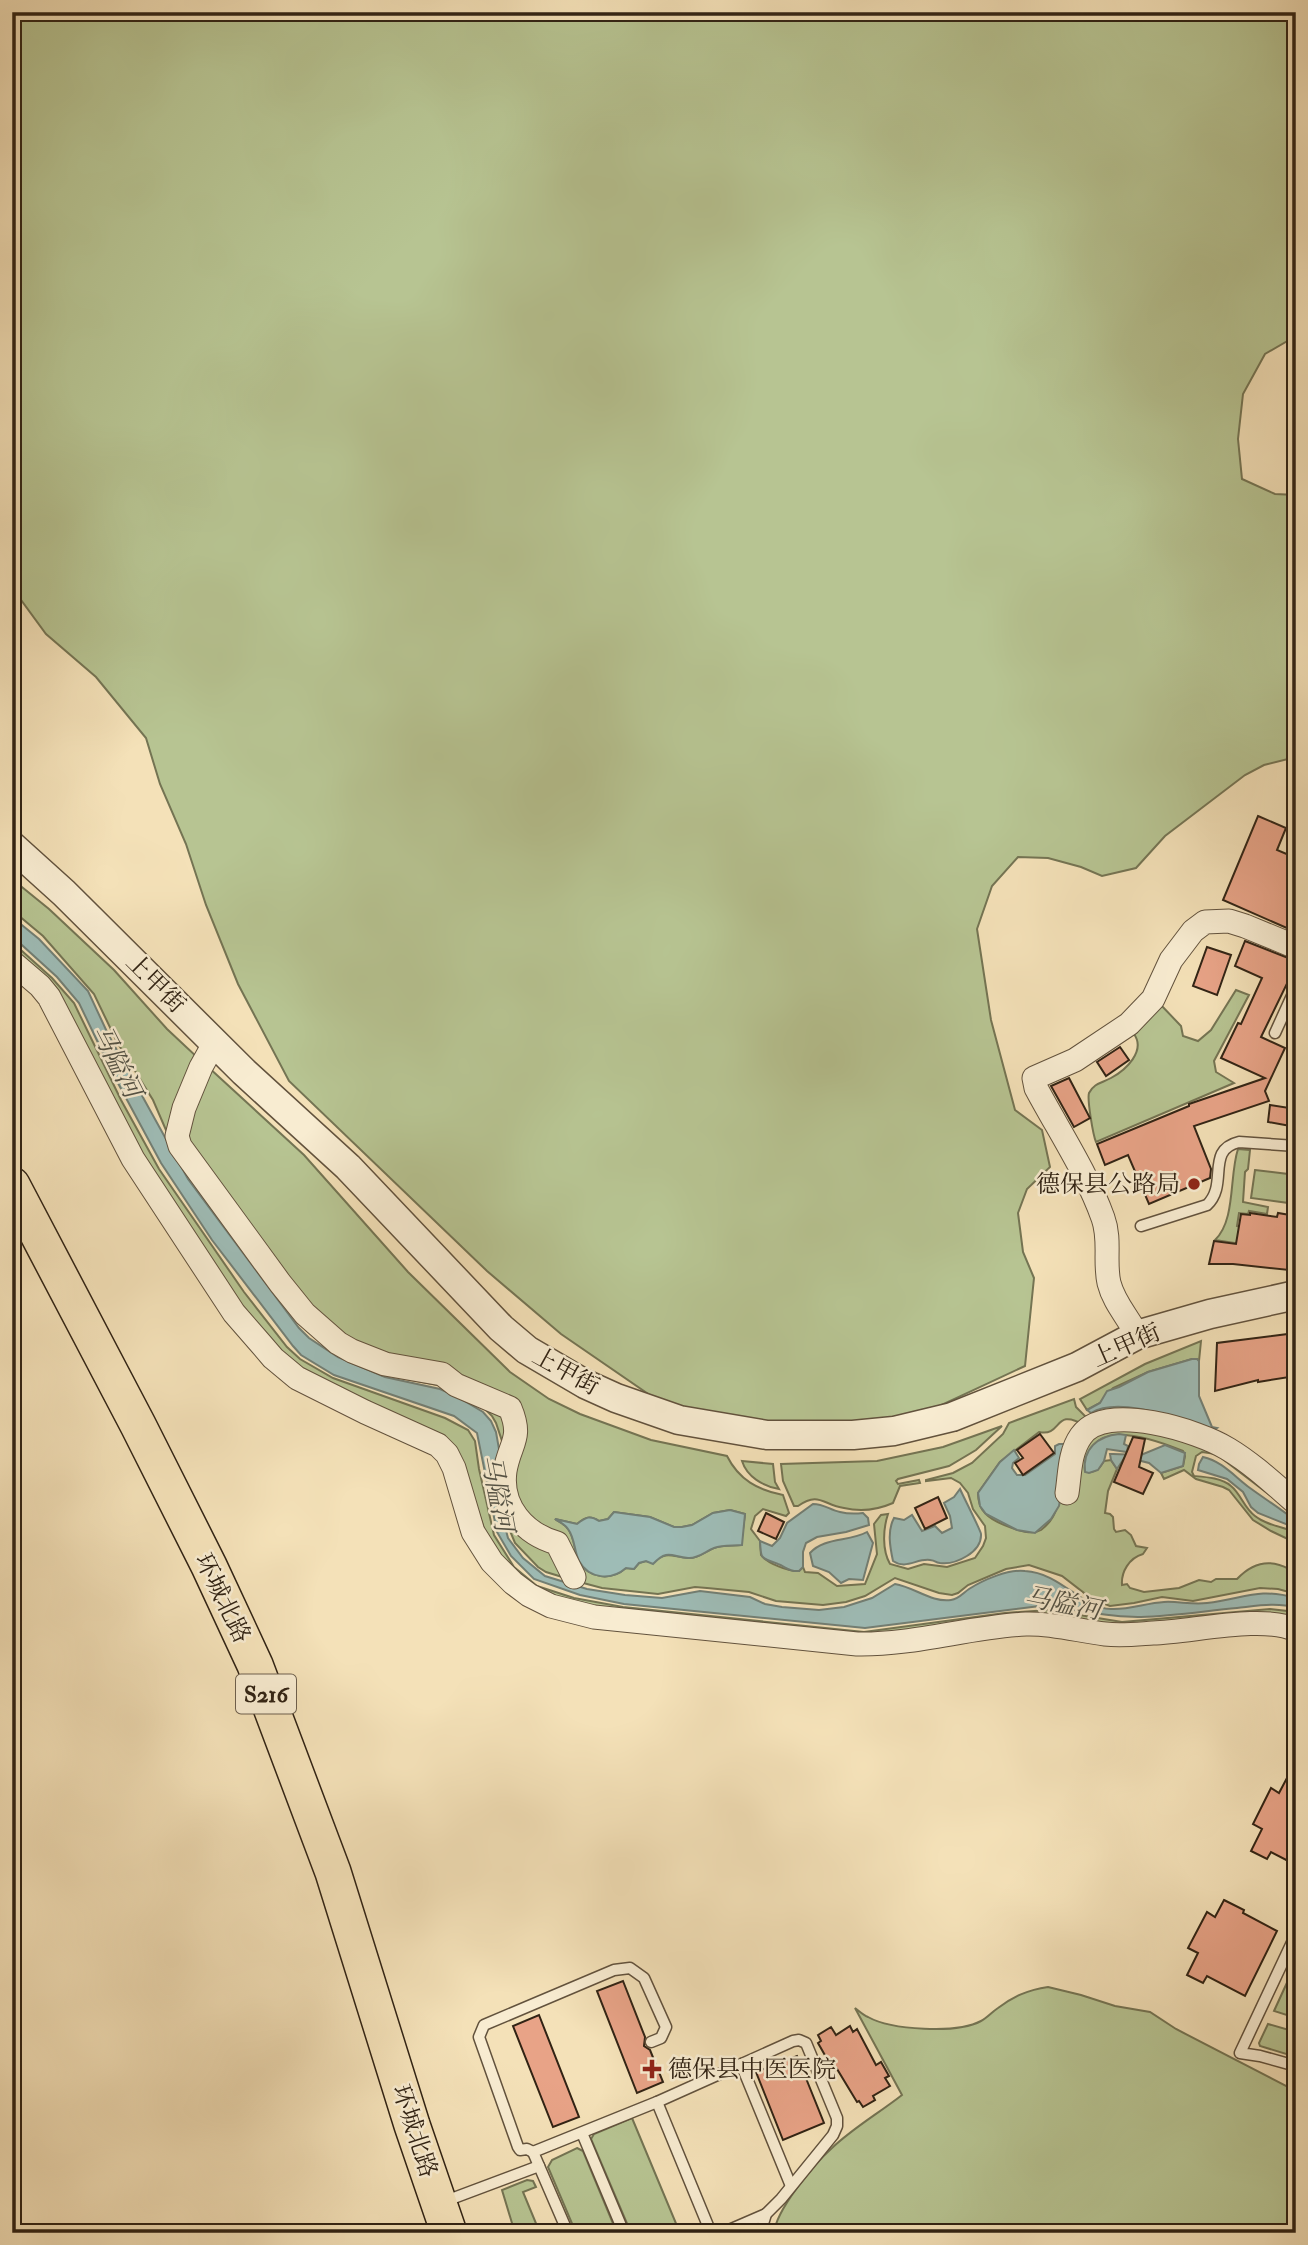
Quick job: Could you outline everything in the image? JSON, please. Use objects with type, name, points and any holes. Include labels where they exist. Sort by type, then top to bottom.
[{"type":"main road","name":"环城北路","points":[[12,1185],[124,1398],[255,1665],[333,1872],[440,2219]]},
{"type":"main road","name":"环城北路","points":[[12,1211],[115,1402],[246,1669],[298,1804],[440,2219]]},
{"type":"street","name":"上甲街","points":[[12,846],[64,893],[212,1046],[238,1081],[341,1174],[495,1336],[521,1357],[580,1394],[611,1408],[699,1435],[766,1446],[854,1446],[922,1436],[953,1428],[1037,1399],[1143,1348],[1178,1335],[1234,1319],[1296,1308]]},
{"type":"street","name":"上甲街","points":[[12,860],[212,1046],[348,1167],[501,1328],[527,1349],[585,1384],[679,1420],[767,1435],[853,1435],[894,1431],[952,1416],[1035,1384],[1108,1352],[1137,1335],[1210,1314],[1296,1296]]},
{"type":"street","points":[[1137,1335],[1120,1308],[1110,1284],[1108,1243],[1103,1217],[1072,1152],[1036,1088],[1034,1078],[1075,1060],[1129,1024],[1153,999],[1171,960],[1193,932],[1205,922],[1229,921],[1296,947]]},
{"type":"street","points":[[12,962],[40,986],[48,997],[128,1150],[240,1320],[273,1358],[296,1378],[438,1445],[454,1468],[481,1546],[500,1571],[529,1595],[551,1606],[594,1617],[857,1644],[898,1643],[1027,1624],[1047,1624],[1107,1634],[1156,1633],[1252,1623],[1271,1623],[1296,1630]]},
{"type":"street","points":[[212,1046],[179,1124],[177,1136],[180,1146],[280,1283],[305,1314],[338,1343],[385,1364],[442,1374],[456,1385],[510,1408],[517,1431],[505,1472],[508,1505],[528,1529],[543,1539],[557,1543],[574,1577]]},
{"type":"street","points":[[1067,1493],[1072,1457],[1080,1437],[1095,1424],[1123,1419],[1167,1426],[1227,1448],[1263,1474],[1296,1503]]},
{"type":"lane","points":[[1275,1033],[1296,987]]},
{"type":"lane","points":[[1141,1226],[1207,1205],[1215,1198],[1218,1164],[1226,1147],[1239,1142],[1296,1146]]},
{"type":"lane","points":[[1296,1934],[1240,2053],[1296,2066]]},
{"type":"lane","points":[[568,2233],[533,2152],[520,2150],[518,2147],[479,2037],[480,2030],[484,2025],[614,1970],[630,1968],[644,1978],[666,2027],[661,2038],[651,2042]]},
{"type":"lane","points":[[533,2152],[657,2102],[793,2041],[806,2043],[837,2118],[837,2126],[833,2135],[766,2214],[722,2233]]},
{"type":"lane","points":[[741,2064],[791,2186]]},
{"type":"lane","points":[[657,2102],[712,2233]]},
{"type":"lane","points":[[582,2133],[624,2233]]},
{"type":"lane","points":[[440,2219],[539,2166]]},
{"type":"lane","points":[[764,2233],[762,2227],[766,2214]]},
{"type":"green space","points":[[12,12],[1296,12],[1296,336],[1265,354],[1243,394],[1238,439],[1242,479],[1275,494],[1296,495],[1296,757],[1264,765],[1245,775],[1165,836],[1136,868],[1102,876],[1048,858],[1018,857],[992,886],[977,929],[991,1020],[1015,1110],[1042,1130],[1050,1167],[1027,1189],[1018,1213],[1023,1252],[1034,1278],[1025,1366],[918,1416],[863,1423],[744,1421],[660,1402],[561,1334],[487,1271],[289,1081],[238,984],[206,905],[186,844],[160,784],[146,738],[96,677],[46,634],[12,592]]},
{"type":"green space","points":[[12,879],[49,909],[114,970],[167,1029],[198,1058],[200,1063],[179,1115],[177,1145],[302,1315],[334,1344],[351,1354],[382,1366],[440,1377],[453,1386],[498,1404],[508,1413],[514,1433],[503,1477],[506,1506],[524,1530],[553,1544],[567,1573],[574,1580],[575,1575],[559,1543],[527,1526],[510,1503],[507,1474],[520,1432],[513,1409],[500,1400],[457,1383],[440,1370],[385,1362],[339,1341],[307,1313],[185,1151],[180,1139],[181,1129],[205,1066],[304,1155],[408,1272],[510,1372],[549,1399],[580,1414],[651,1440],[727,1456],[737,1472],[750,1483],[783,1495],[789,1513],[786,1516],[763,1509],[755,1516],[751,1529],[760,1541],[761,1555],[773,1564],[795,1571],[803,1567],[805,1572],[818,1573],[837,1586],[865,1584],[877,1554],[874,1524],[881,1515],[888,1514],[884,1539],[890,1564],[908,1569],[924,1564],[947,1567],[975,1558],[986,1538],[985,1526],[973,1509],[968,1493],[960,1483],[951,1478],[926,1480],[953,1473],[972,1463],[1003,1434],[1009,1423],[1074,1399],[1076,1407],[1086,1417],[1084,1425],[1074,1420],[1062,1421],[1052,1430],[1039,1432],[1000,1462],[978,1493],[982,1509],[989,1517],[1020,1531],[1041,1530],[1054,1515],[1064,1487],[1065,1497],[1070,1497],[1081,1449],[1090,1436],[1102,1428],[1121,1425],[1177,1434],[1212,1447],[1225,1455],[1296,1509],[1296,1515],[1216,1454],[1202,1452],[1196,1456],[1192,1472],[1194,1476],[1214,1478],[1227,1483],[1259,1519],[1296,1532],[1296,1543],[1253,1520],[1229,1490],[1223,1487],[1196,1479],[1184,1470],[1164,1479],[1161,1473],[1183,1466],[1183,1451],[1134,1436],[1108,1437],[1098,1441],[1090,1450],[1085,1471],[1094,1471],[1104,1461],[1111,1460],[1117,1469],[1108,1491],[1105,1513],[1113,1517],[1116,1532],[1125,1530],[1131,1535],[1136,1546],[1147,1548],[1127,1566],[1122,1585],[1127,1584],[1130,1588],[1144,1592],[1179,1588],[1199,1580],[1211,1582],[1216,1579],[1237,1579],[1249,1569],[1268,1563],[1289,1569],[1296,1565],[1296,1594],[1260,1588],[1193,1601],[1162,1597],[1110,1606],[1092,1599],[1062,1576],[1029,1565],[1006,1569],[952,1595],[895,1578],[865,1596],[823,1605],[776,1601],[749,1592],[695,1587],[658,1594],[602,1588],[572,1580],[546,1572],[515,1543],[503,1514],[500,1490],[502,1441],[492,1416],[479,1403],[443,1386],[395,1377],[342,1355],[306,1330],[187,1168],[169,1137],[153,1100],[117,1042],[94,994],[43,936],[12,910]],"holes":[[[730,1510],[745,1514],[741,1545],[717,1547],[692,1558],[666,1555],[653,1563],[646,1561],[639,1563],[634,1569],[626,1568],[607,1576],[594,1575],[583,1567],[570,1533],[555,1519],[577,1524],[588,1518],[599,1521],[608,1519],[614,1512],[650,1517],[674,1527],[682,1527],[692,1525],[713,1513]]]},
{"type":"green space","points":[[12,942],[52,978],[74,1003],[121,1100],[159,1169],[244,1292],[287,1347],[300,1359],[333,1378],[445,1418],[468,1430],[475,1441],[494,1535],[514,1567],[537,1586],[574,1598],[623,1607],[864,1632],[1005,1613],[1049,1610],[1122,1622],[1270,1609],[1296,1612],[1296,1623],[882,1636],[614,1612],[535,1591],[491,1549],[464,1470],[307,1376],[259,1332],[12,955]]},
{"type":"green space","points":[[1236,990],[1249,995],[1214,1061],[1216,1072],[1234,1083],[1096,1142],[1089,1093],[1096,1085],[1123,1070],[1133,1059],[1138,1047],[1134,1034],[1160,1004],[1181,1026],[1183,1036],[1198,1041],[1211,1030]]},
{"type":"green space","points":[[1238,1149],[1250,1150],[1243,1202],[1268,1207],[1267,1214],[1249,1211],[1248,1214],[1239,1213],[1237,1226],[1248,1229],[1254,1246],[1215,1240],[1222,1231],[1229,1210]]},
{"type":"green space","points":[[1255,1170],[1296,1175],[1296,1204],[1251,1198]]},
{"type":"green space","points":[[1201,1341],[1199,1361],[1192,1359],[1148,1372],[1113,1388],[1100,1403],[1087,1410],[1080,1399],[1145,1364]]},
{"type":"green space","points":[[1002,1426],[976,1450],[949,1466],[898,1479],[898,1484],[919,1480],[920,1483],[900,1486],[893,1503],[881,1507],[850,1509],[816,1499],[794,1506],[783,1481],[781,1464],[877,1461],[943,1447]]},
{"type":"green space","points":[[742,1461],[773,1464],[775,1482],[779,1489],[756,1480]]},
{"type":"green space","points":[[1296,1963],[1296,2018],[1274,2011]]},
{"type":"green space","points":[[1048,1987],[1115,2006],[1150,2012],[1176,2029],[1296,2091],[1296,2233],[774,2233],[788,2200],[824,2155],[902,2095],[855,2008],[866,2016],[892,2025],[924,2029],[956,2028],[981,2021],[1021,1994]]},
{"type":"green space","points":[[1268,2024],[1296,2032],[1296,2057],[1260,2046]]},
{"type":"green space","points":[[632,2118],[680,2233],[631,2233],[591,2139],[594,2134]]},
{"type":"green space","points":[[577,2148],[583,2151],[617,2233],[576,2233],[548,2167],[552,2160]]},
{"type":"green space","points":[[527,2180],[533,2181],[536,2187],[523,2192],[540,2233],[515,2233],[502,2190]]},
{"type":"water","name":"马隘河","points":[[12,917],[39,939],[88,991],[108,1034],[188,1179],[299,1328],[338,1357],[385,1377],[440,1389],[483,1412],[491,1421],[499,1449],[498,1500],[508,1538],[523,1558],[545,1576],[587,1589],[625,1595],[662,1598],[700,1591],[750,1597],[765,1604],[782,1607],[819,1610],[844,1607],[872,1598],[895,1584],[937,1599],[951,1600],[996,1576],[1025,1571],[1038,1573],[1090,1603],[1111,1609],[1164,1602],[1207,1603],[1260,1594],[1296,1598],[1296,1608],[1266,1605],[1141,1617],[1040,1606],[865,1628],[624,1604],[580,1595],[534,1579],[511,1556],[497,1532],[477,1433],[454,1416],[334,1375],[301,1355],[212,1240],[161,1163],[112,1072],[79,1003],[57,977],[12,936]]},
{"type":"water","points":[[1192,1359],[1199,1361],[1199,1396],[1212,1427],[1217,1428],[1214,1430],[1135,1408],[1104,1408],[1091,1413],[1087,1410],[1100,1403],[1107,1391],[1148,1372]]},
{"type":"water","points":[[1111,1435],[1126,1435],[1124,1444],[1128,1446],[1127,1452],[1107,1449],[1098,1470],[1085,1472],[1086,1457],[1093,1445]]},
{"type":"water","points":[[1071,1444],[1059,1506],[1051,1519],[1035,1533],[1017,1530],[986,1514],[980,1506],[978,1493],[1000,1462],[1014,1450],[1019,1458],[1012,1468],[1017,1475],[1025,1475],[1055,1454],[1055,1446]]},
{"type":"water","points":[[1165,1445],[1185,1453],[1183,1466],[1161,1473],[1149,1463],[1125,1457],[1117,1469],[1111,1460],[1110,1454],[1141,1455]]},
{"type":"water","points":[[1203,1457],[1222,1466],[1296,1521],[1296,1528],[1258,1513],[1251,1507],[1243,1492],[1227,1479],[1198,1470]]},
{"type":"water","points":[[960,1489],[981,1534],[973,1552],[946,1563],[925,1560],[902,1564],[893,1561],[890,1534],[894,1518],[904,1520],[912,1515],[922,1531],[935,1526],[942,1533],[952,1528],[944,1503]]},
{"type":"water","points":[[813,1504],[843,1513],[863,1513],[868,1518],[869,1525],[817,1537],[806,1543],[803,1567],[799,1571],[790,1570],[763,1557],[760,1541],[772,1546],[780,1538],[787,1523]]},
{"type":"water","points":[[730,1510],[745,1514],[742,1545],[717,1547],[692,1558],[666,1555],[653,1564],[646,1561],[639,1563],[634,1569],[626,1568],[607,1576],[594,1575],[583,1567],[570,1533],[555,1519],[577,1524],[588,1518],[599,1521],[608,1519],[614,1512],[650,1517],[674,1527],[682,1527],[692,1525],[713,1513]]},
{"type":"water","points":[[867,1532],[873,1543],[863,1580],[849,1579],[841,1583],[829,1572],[813,1566],[810,1553],[822,1544]]},
{"type":"building","points":[[1258,816],[1286,828],[1277,850],[1296,858],[1296,932],[1223,900]]},
{"type":"building","points":[[1245,941],[1296,961],[1261,1037],[1285,1048],[1265,1091],[1269,1101],[1194,1126],[1211,1169],[1210,1178],[1149,1204],[1128,1155],[1105,1165],[1097,1144],[1189,1104],[1265,1078],[1221,1058],[1238,1023],[1241,1024],[1262,978],[1235,966]]},
{"type":"building","points":[[1207,947],[1231,955],[1217,995],[1193,986]]},
{"type":"building","points":[[1120,1047],[1129,1060],[1106,1076],[1097,1062]]},
{"type":"building","points":[[1069,1078],[1090,1118],[1074,1127],[1051,1086]]},
{"type":"building","points":[[1270,1105],[1296,1109],[1296,1127],[1268,1122]]},
{"type":"building","points":[[1278,1213],[1296,1216],[1296,1264],[1290,1264],[1289,1270],[1209,1264],[1214,1241],[1236,1244],[1241,1214],[1277,1217]]},
{"type":"building","points":[[1296,1333],[1296,1376],[1258,1380],[1215,1391],[1217,1343]]},
{"type":"building","points":[[1040,1434],[1054,1453],[1023,1475],[1015,1463],[1023,1458],[1017,1450]]},
{"type":"building","points":[[1133,1437],[1145,1439],[1139,1467],[1153,1473],[1143,1494],[1114,1482]]},
{"type":"building","points":[[938,1497],[947,1518],[925,1529],[915,1508]]},
{"type":"building","points":[[766,1513],[784,1522],[776,1539],[758,1531]]},
{"type":"building","points":[[1296,1761],[1296,1865],[1271,1852],[1267,1859],[1251,1851],[1262,1829],[1253,1824],[1271,1788],[1279,1793]]},
{"type":"building","points":[[1224,1900],[1277,1931],[1245,1996],[1207,1976],[1203,1983],[1187,1975],[1198,1953],[1188,1948],[1207,1912],[1215,1917]]},
{"type":"building","points":[[623,1981],[645,2037],[644,2046],[650,2050],[663,2082],[637,2093],[597,1991]]},
{"type":"building","points":[[539,2015],[579,2117],[553,2127],[513,2026]]},
{"type":"building","points":[[850,2026],[853,2032],[857,2029],[876,2065],[881,2062],[889,2076],[885,2078],[890,2086],[873,2096],[875,2100],[863,2107],[857,2102],[837,2069],[834,2071],[818,2043],[821,2041],[818,2035],[831,2027],[836,2035]]},
{"type":"building","points":[[797,2056],[824,2123],[783,2140],[756,2072]]},
{"type":"place","name":"德保县公路局","points":[[1194,1184]]},
{"type":"place","name":"德保县中医医院","points":[[652,2069]]}]
